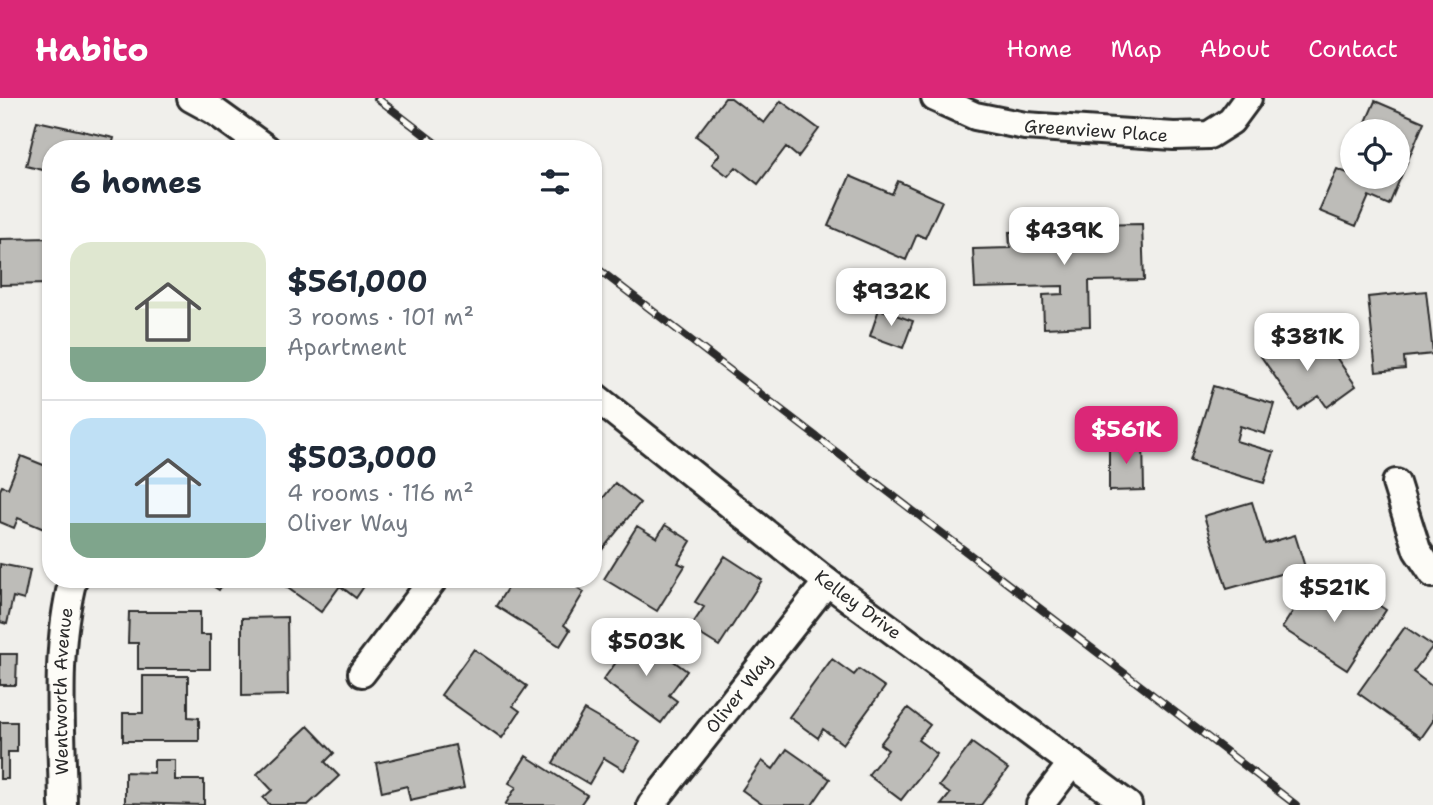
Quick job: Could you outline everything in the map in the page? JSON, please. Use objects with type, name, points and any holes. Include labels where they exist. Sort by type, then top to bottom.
[{"type":"street","points":[[191,98],[214,110],[255,140]]},
{"type":"street","name":"Greenview Place","points":[[935,98],[975,116],[1025,127],[1174,136],[1209,135],[1230,121],[1248,98]]},
{"type":"street","name":"Kelley Drive","points":[[602,402],[827,582],[1128,805]]},
{"type":"street","points":[[1396,483],[1417,550],[1433,574]]},
{"type":"street","name":"Oliver Way","points":[[651,805],[827,582]]},
{"type":"street","name":"Wentworth Avenue","points":[[63,805],[62,678],[67,603],[71,588]]},
{"type":"street","points":[[362,673],[427,588]]},
{"type":"street","points":[[1041,805],[1072,763]]},
{"type":"building","points":[[725,98],[731,98],[764,123],[781,101],[819,129],[798,157],[786,147],[758,184],[736,167],[728,176],[712,164],[720,154],[696,136]]},
{"type":"building","points":[[1375,101],[1424,122],[1410,155],[1410,119],[1367,119]]},
{"type":"building","points":[[37,121],[114,138],[42,140],[42,170],[26,166]]},
{"type":"building","points":[[1337,169],[1340,170],[1340,189],[1396,189],[1389,205],[1369,196],[1356,226],[1319,211]]},
{"type":"building","points":[[850,176],[892,194],[898,181],[942,201],[925,238],[917,234],[906,260],[828,226]]},
{"type":"building","points":[[1142,224],[1144,280],[1089,281],[1090,326],[1044,328],[1043,295],[1063,294],[1063,286],[975,288],[973,249],[1010,248],[1009,232],[1055,230],[1056,240],[1089,239],[1089,225]]},
{"type":"building","points":[[42,238],[42,284],[0,285],[0,239]]},
{"type":"building","points":[[1426,291],[1433,354],[1404,357],[1405,369],[1376,372],[1368,297]]},
{"type":"building","points":[[879,309],[913,321],[903,348],[870,336]]},
{"type":"building","points":[[1284,334],[1303,361],[1327,344],[1356,386],[1327,407],[1319,396],[1298,410],[1258,352]]},
{"type":"building","points":[[1213,386],[1274,404],[1265,434],[1240,426],[1236,441],[1274,452],[1264,483],[1190,461]]},
{"type":"building","points":[[1143,441],[1144,490],[1109,491],[1109,442]]},
{"type":"building","points":[[21,456],[42,464],[42,528],[18,518],[14,528],[0,522],[0,490],[2,486],[8,488]]},
{"type":"building","points":[[615,483],[640,503],[602,550],[602,497]]},
{"type":"building","points":[[1252,502],[1265,544],[1295,535],[1305,567],[1227,589],[1204,516]]},
{"type":"building","points":[[665,525],[691,541],[678,563],[685,566],[657,611],[604,579],[637,526],[657,538]]},
{"type":"building","points":[[725,556],[762,580],[719,646],[690,628],[704,607],[695,602]]},
{"type":"building","points":[[0,564],[30,570],[24,600],[13,597],[7,624],[0,622]]},
{"type":"building","points":[[1311,583],[1349,608],[1359,592],[1386,610],[1347,670],[1282,628]]},
{"type":"building","points":[[288,588],[339,588],[321,612]]},
{"type":"building","points":[[343,588],[363,588],[356,598]]},
{"type":"building","points":[[507,588],[578,588],[584,592],[564,625],[570,630],[560,646],[496,606]]},
{"type":"building","points":[[129,612],[200,612],[200,635],[210,635],[210,669],[138,669],[138,643],[128,643]]},
{"type":"building","points":[[287,617],[288,695],[242,696],[242,618]]},
{"type":"building","points":[[1405,627],[1433,646],[1413,672],[1433,687],[1433,721],[1421,738],[1358,693]]},
{"type":"building","points":[[637,634],[687,671],[669,695],[677,701],[661,723],[603,680]]},
{"type":"building","points":[[474,649],[527,686],[513,706],[520,711],[502,738],[441,695]]},
{"type":"building","points":[[0,654],[17,654],[16,685],[0,685]]},
{"type":"building","points":[[832,659],[854,675],[859,669],[885,687],[843,744],[823,729],[818,738],[789,717]]},
{"type":"building","points":[[143,676],[188,676],[188,717],[199,718],[199,741],[123,741],[123,713],[143,713]]},
{"type":"building","points":[[908,708],[930,725],[918,740],[937,754],[901,800],[868,775],[888,750],[880,744]]},
{"type":"building","points":[[584,710],[640,742],[624,770],[604,758],[589,784],[553,763]]},
{"type":"building","points":[[0,722],[17,722],[17,752],[8,752],[8,779],[0,779]]},
{"type":"building","points":[[308,726],[334,753],[325,762],[339,776],[308,805],[270,805],[263,798],[272,790],[257,774]]},
{"type":"building","points":[[972,743],[1008,769],[981,805],[941,805],[950,794],[939,786]]},
{"type":"building","points":[[455,745],[464,788],[410,800],[407,786],[382,792],[376,763]]},
{"type":"building","points":[[787,749],[830,779],[812,805],[763,805],[742,790],[762,761],[773,769]]},
{"type":"building","points":[[526,756],[587,795],[580,805],[505,805],[516,787],[509,783]]},
{"type":"building","points":[[154,760],[175,760],[175,780],[204,780],[204,805],[125,803],[125,772],[154,773]]},
{"type":"railway","points":[[377,98],[431,140]]},
{"type":"railway","points":[[602,272],[1296,805]]}]
